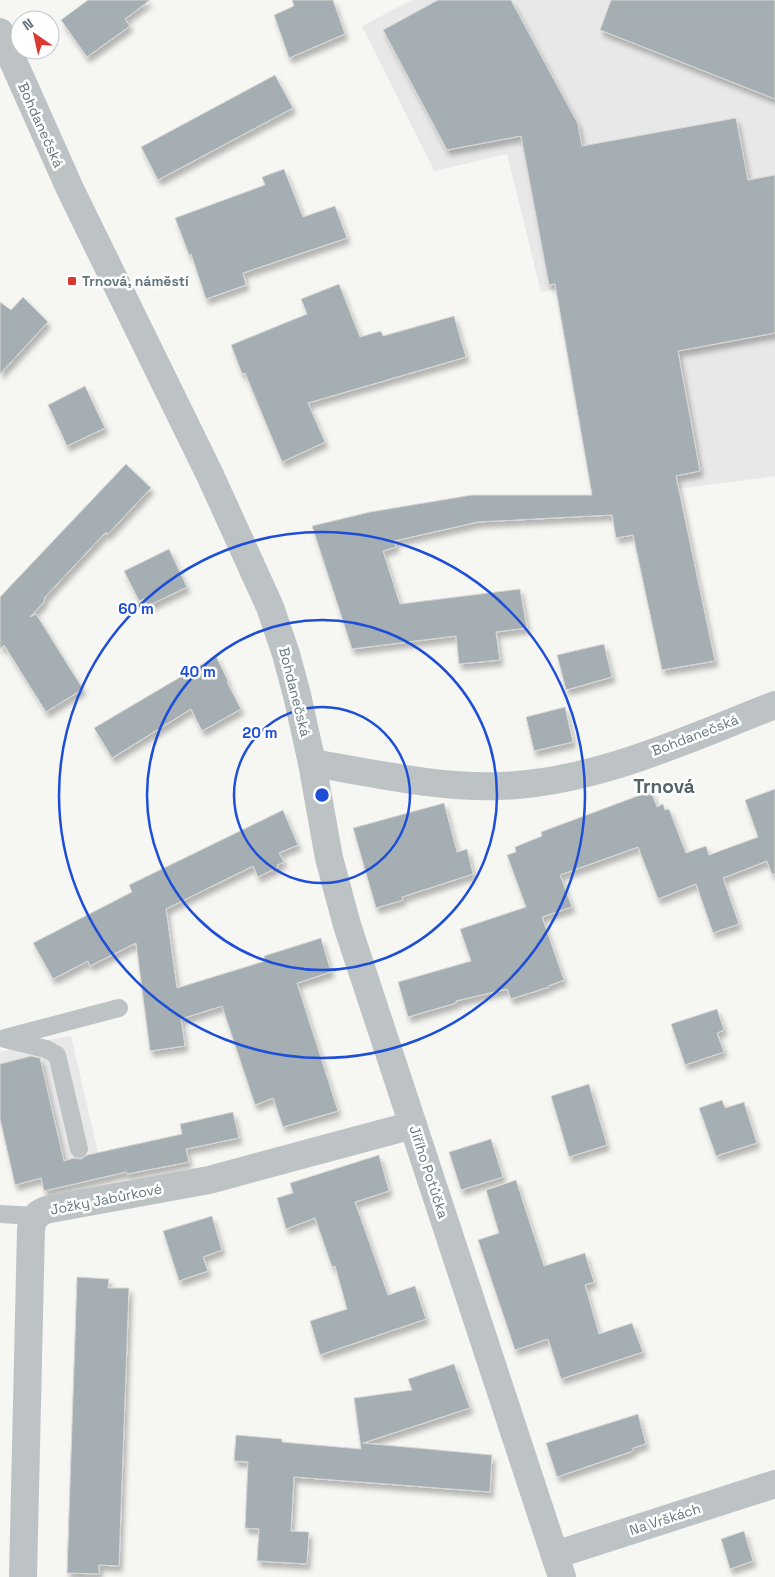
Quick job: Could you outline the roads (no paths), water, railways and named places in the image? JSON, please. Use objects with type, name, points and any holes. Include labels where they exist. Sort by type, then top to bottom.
[{"type":"street","name":"Bohdanečská","points":[[0,32],[71,191],[210,475],[270,607],[291,670],[312,763],[414,780],[470,785],[525,784],[555,780],[607,767],[660,749],[775,704]]},
{"type":"street","name":"Bohdanečská","points":[[0,79],[29,121],[71,191]]},
{"type":"street","name":"Jiřího Potůčka","points":[[312,763],[329,858],[338,893],[559,1566]]},
{"type":"street","name":"Jožky Jabůrkové","points":[[23,1577],[31,1229],[35,1216],[41,1211],[50,1209],[208,1180],[413,1124]]},
{"type":"street","name":"Na Vrškách","points":[[559,1566],[775,1484]]},
{"type":"lane","points":[[2,1039],[119,1008]]},
{"type":"lane","points":[[2,1039],[46,1049],[57,1055],[79,1149]]},
{"type":"lane","points":[[0,1214],[35,1216]]},
{"type":"place","name":"Trnová, náměstí","points":[[72,281]]},
{"type":"district","name":"Trnová","points":[[664,786]]}]
